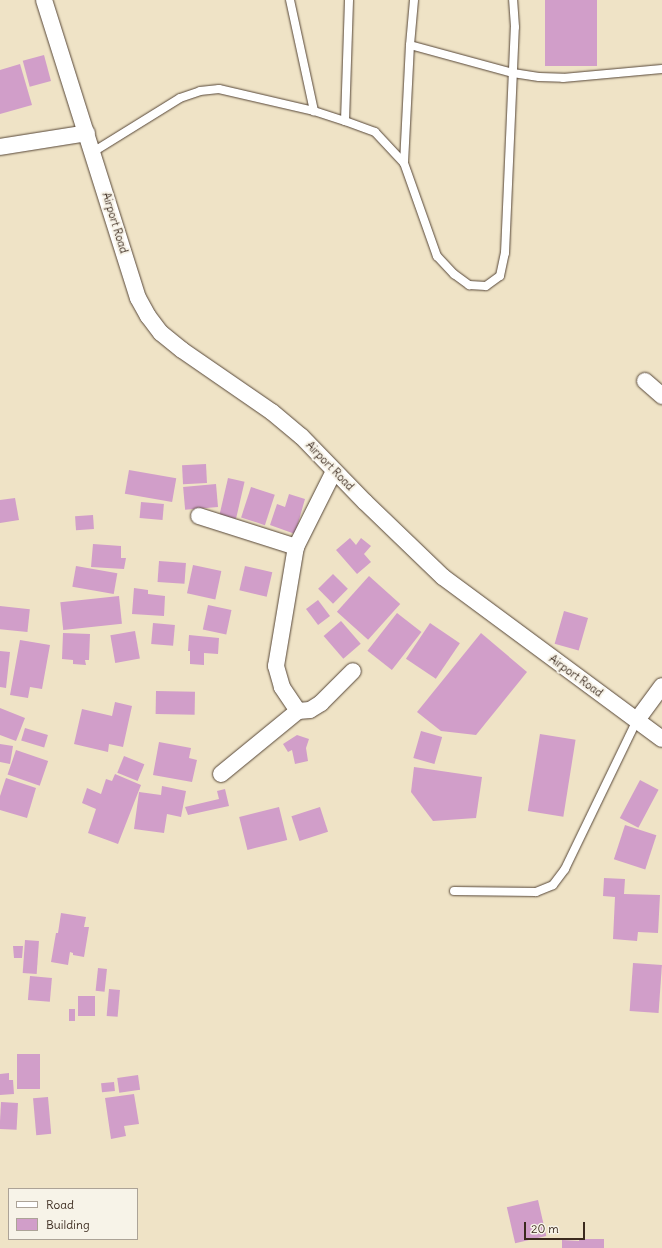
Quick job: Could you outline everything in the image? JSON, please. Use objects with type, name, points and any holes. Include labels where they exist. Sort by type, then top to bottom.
[{"type":"street","name":"Airport Road","points":[[44,0],[138,298],[148,316],[161,333],[182,350],[272,412],[301,436],[334,472],[444,577],[662,739]]},
{"type":"street","points":[[0,147],[87,133]]},
{"type":"street","points":[[645,381],[662,396]]},
{"type":"street","points":[[298,711],[282,687],[276,666],[296,547],[334,472]]},
{"type":"street","points":[[200,516],[296,547]]},
{"type":"street","points":[[221,774],[298,711],[310,710],[320,703],[353,671]]},
{"type":"street","points":[[637,720],[662,686]]},
{"type":"lane","points":[[290,0],[314,111]]},
{"type":"lane","points":[[345,121],[349,0]]},
{"type":"lane","points":[[414,0],[410,45],[404,163],[437,256],[454,274],[469,285],[486,286],[500,276],[505,253],[515,27],[513,0]]},
{"type":"lane","points":[[410,45],[513,73],[539,77],[563,78],[662,69]]},
{"type":"lane","points":[[93,152],[180,98],[200,91],[219,89],[314,111],[375,132],[404,163]]},
{"type":"lane","points":[[454,891],[536,892],[553,885],[565,869],[637,720]]},
{"type":"building","points":[[545,0],[597,0],[597,66],[545,66]]},
{"type":"building","points":[[44,55],[51,81],[30,87],[23,61]]},
{"type":"building","points":[[20,64],[32,105],[0,114],[0,70]]},
{"type":"building","points":[[206,464],[207,483],[183,484],[182,465]]},
{"type":"building","points":[[129,470],[176,478],[172,502],[125,494]]},
{"type":"building","points":[[228,478],[245,482],[236,519],[219,515]]},
{"type":"building","points":[[216,484],[218,507],[185,510],[183,487]]},
{"type":"building","points":[[251,487],[275,495],[265,525],[241,517]]},
{"type":"building","points":[[289,494],[305,499],[295,534],[270,525],[277,504],[285,507]]},
{"type":"building","points":[[15,498],[19,520],[0,523],[0,500]]},
{"type":"building","points":[[141,502],[164,504],[163,520],[140,518]]},
{"type":"building","points":[[93,515],[94,529],[76,530],[75,516]]},
{"type":"building","points":[[350,538],[356,545],[361,538],[371,546],[364,554],[371,562],[357,574],[336,550]]},
{"type":"building","points":[[93,544],[121,546],[121,558],[126,558],[124,569],[91,567]]},
{"type":"building","points":[[159,561],[186,563],[184,584],[158,582]]},
{"type":"building","points":[[193,565],[221,571],[215,599],[187,593]]},
{"type":"building","points":[[76,566],[117,573],[114,594],[72,587]]},
{"type":"building","points":[[245,566],[272,572],[267,597],[239,590]]},
{"type":"building","points":[[333,574],[348,589],[333,604],[318,589]]},
{"type":"building","points":[[369,576],[400,604],[368,640],[337,612]]},
{"type":"building","points":[[134,588],[148,590],[148,594],[165,596],[164,616],[132,614]]},
{"type":"building","points":[[119,596],[122,624],[63,630],[60,602]]},
{"type":"building","points":[[318,600],[330,616],[318,625],[306,609]]},
{"type":"building","points":[[208,605],[231,610],[226,634],[203,629]]},
{"type":"building","points":[[0,606],[30,609],[27,632],[0,629]]},
{"type":"building","points":[[564,611],[588,618],[579,651],[555,644]]},
{"type":"building","points":[[397,613],[421,632],[392,670],[367,651]]},
{"type":"building","points":[[341,621],[361,644],[343,659],[324,636]]},
{"type":"building","points":[[153,623],[175,625],[173,646],[151,644]]},
{"type":"building","points":[[430,623],[460,643],[436,679],[406,659]]},
{"type":"building","points":[[135,631],[140,659],[115,663],[110,635]]},
{"type":"building","points":[[63,633],[90,634],[89,660],[85,660],[86,665],[73,664],[73,660],[62,659]]},
{"type":"building","points":[[481,633],[527,672],[476,735],[441,731],[417,712]]},
{"type":"building","points":[[189,635],[219,638],[218,654],[204,653],[204,665],[190,664],[190,651],[188,651]]},
{"type":"building","points":[[20,640],[50,645],[42,689],[30,687],[28,698],[10,695]]},
{"type":"building","points":[[0,651],[10,652],[6,688],[0,687]]},
{"type":"building","points":[[156,691],[195,692],[195,715],[156,714]]},
{"type":"building","points":[[115,702],[132,706],[123,747],[109,744],[108,752],[74,744],[82,709],[112,716]]},
{"type":"building","points":[[0,708],[25,718],[16,741],[0,735]]},
{"type":"building","points":[[25,728],[48,735],[44,747],[21,740]]},
{"type":"building","points":[[421,731],[442,737],[434,764],[413,758]]},
{"type":"building","points":[[540,734],[576,740],[563,817],[528,811]]},
{"type":"building","points":[[297,735],[309,739],[306,748],[308,761],[295,764],[292,750],[288,752],[283,744]]},
{"type":"building","points":[[159,742],[191,748],[189,758],[197,760],[192,782],[153,775]]},
{"type":"building","points":[[0,744],[13,746],[10,764],[0,762]]},
{"type":"building","points":[[16,750],[48,761],[40,786],[8,775]]},
{"type":"building","points":[[124,756],[144,764],[138,781],[117,773]]},
{"type":"building","points":[[414,767],[482,777],[476,818],[433,821],[411,792]]},
{"type":"building","points":[[115,774],[141,785],[118,844],[88,833],[96,809],[82,803],[87,788],[101,794],[106,779],[112,781]]},
{"type":"building","points":[[6,778],[36,788],[27,818],[0,810],[0,796]]},
{"type":"building","points":[[640,780],[659,790],[638,828],[620,818]]},
{"type":"building","points":[[162,786],[186,791],[181,817],[167,814],[164,833],[134,829],[139,792],[161,795]]},
{"type":"building","points":[[225,789],[229,806],[188,815],[185,807],[219,799],[217,791]]},
{"type":"building","points":[[279,807],[287,840],[247,850],[239,817]]},
{"type":"building","points":[[320,807],[328,832],[300,841],[291,816]]},
{"type":"building","points":[[625,825],[656,835],[645,869],[614,859]]},
{"type":"building","points":[[604,878],[625,879],[624,894],[660,895],[658,933],[638,932],[637,941],[613,939],[615,897],[603,896]]},
{"type":"building","points":[[61,913],[86,917],[84,927],[89,927],[84,957],[73,955],[73,953],[70,952],[68,965],[51,962]]},
{"type":"building","points":[[25,940],[39,941],[37,974],[23,973]]},
{"type":"building","points":[[13,946],[23,946],[22,958],[14,958]]},
{"type":"building","points":[[633,963],[662,965],[659,1013],[630,1011]]},
{"type":"building","points":[[98,968],[107,969],[105,992],[96,991]]},
{"type":"building","points":[[30,976],[52,978],[50,1002],[28,1000]]},
{"type":"building","points":[[109,989],[120,990],[118,1017],[107,1016]]},
{"type":"building","points":[[78,996],[95,996],[95,1016],[78,1016]]},
{"type":"building","points":[[69,1009],[75,1009],[75,1021],[69,1021]]},
{"type":"building","points":[[17,1054],[40,1054],[40,1089],[17,1089]]},
{"type":"building","points":[[9,1073],[9,1080],[13,1080],[14,1094],[0,1095],[0,1074]]},
{"type":"building","points":[[138,1075],[140,1090],[119,1093],[117,1078]]},
{"type":"building","points":[[114,1082],[115,1091],[102,1092],[101,1083]]},
{"type":"building","points":[[134,1094],[139,1124],[124,1126],[126,1136],[111,1139],[105,1098]]},
{"type":"building","points":[[48,1097],[51,1134],[36,1135],[33,1098]]},
{"type":"building","points":[[1,1102],[18,1103],[17,1130],[0,1129]]},
{"type":"building","points":[[538,1200],[546,1236],[515,1243],[507,1207]]},
{"type":"building","points":[[579,1239],[604,1239],[604,1248],[562,1248],[562,1240],[579,1241]]}]
